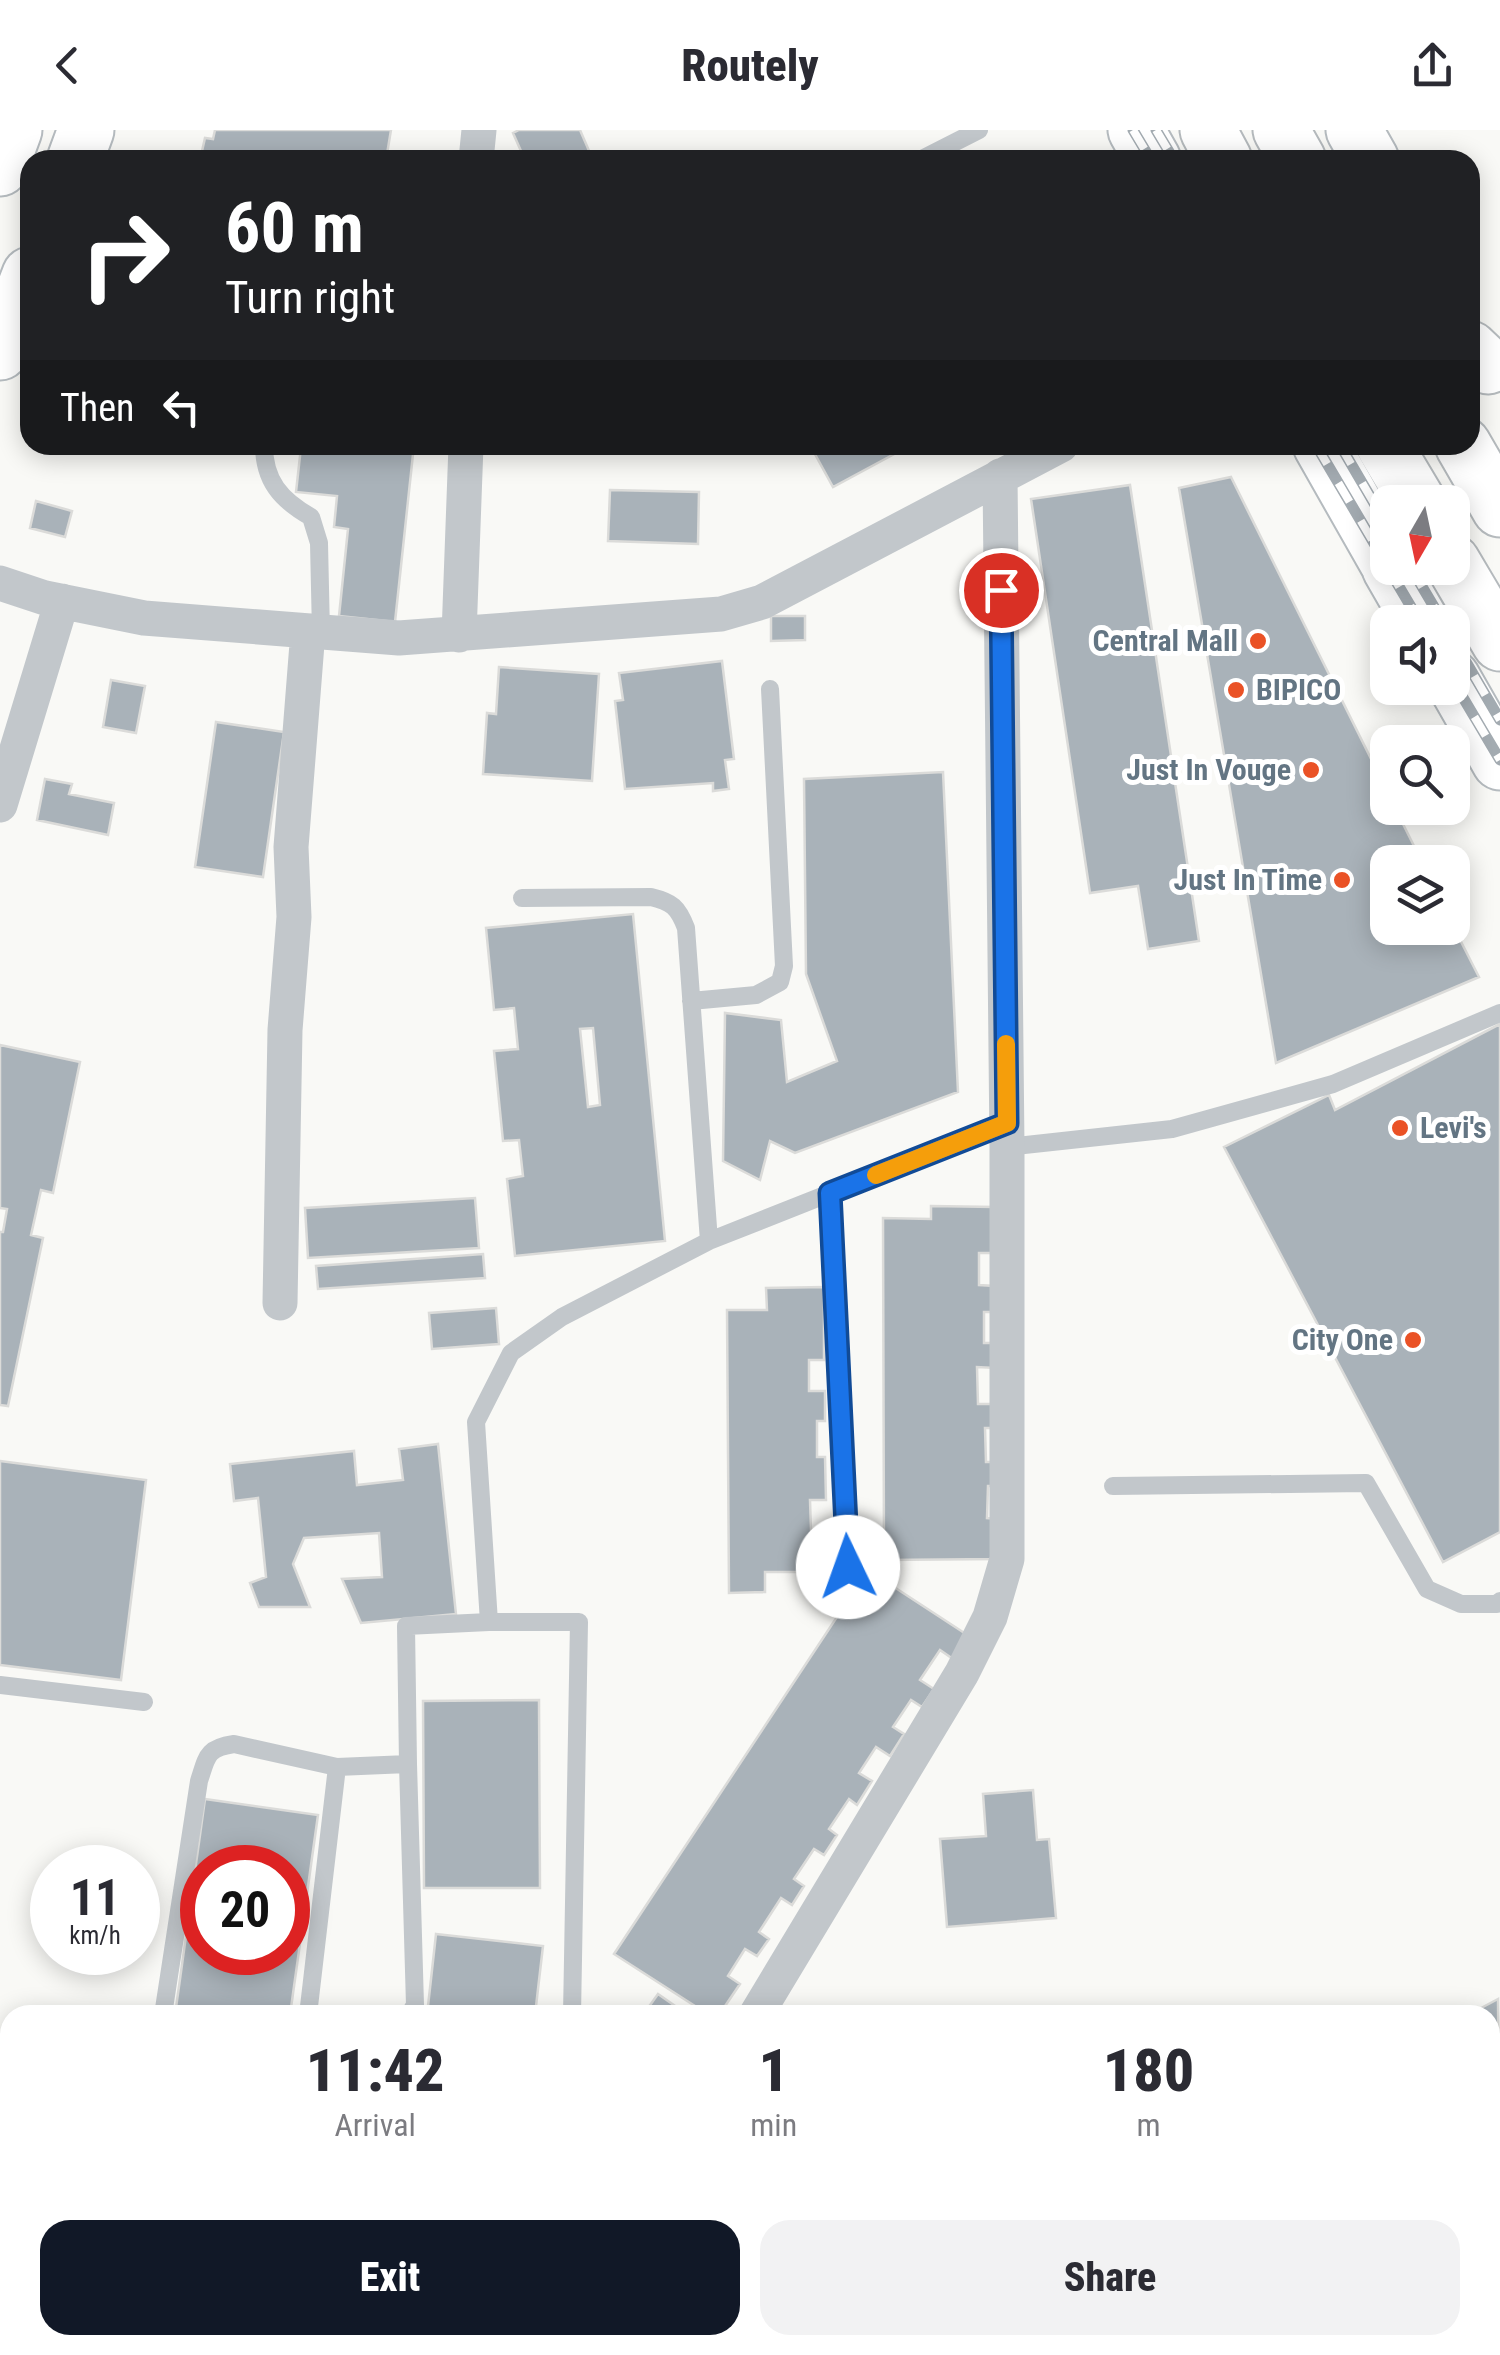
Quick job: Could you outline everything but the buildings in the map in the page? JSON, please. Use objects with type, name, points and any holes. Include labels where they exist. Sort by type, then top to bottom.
[{"type":"main road","points":[[0,168],[14,130]]},
{"type":"main road","points":[[0,352],[20,301]]},
{"type":"main road","points":[[1326,455],[1370,532]]},
{"type":"main road","points":[[1390,455],[1408,485]]},
{"type":"main road","points":[[1468,455],[1500,509]]},
{"type":"main road","points":[[1466,585],[1500,643]]},
{"type":"main road","points":[[1467,705],[1500,762]]},
{"type":"street","points":[[459,635],[466,455]]},
{"type":"street","points":[[0,583],[144,618],[399,638],[721,614],[762,602],[1041,455]]},
{"type":"street","points":[[762,2005],[962,1673],[990,1617],[1007,1559],[1000,476]]},
{"type":"street","points":[[0,805],[62,601]]},
{"type":"street","points":[[280,1303],[284,1030],[294,918],[291,847],[314,632]]},
{"type":"lane","points":[[940,150],[980,130]]},
{"type":"lane","points":[[264,455],[272,483],[286,503],[312,516],[318,543],[314,632]]},
{"type":"lane","points":[[691,1001],[756,994],[780,982],[784,966],[770,688]]},
{"type":"lane","points":[[522,898],[651,897],[670,902],[680,912],[686,928],[709,1241]]},
{"type":"lane","points":[[489,1622],[476,1422],[511,1354],[562,1317],[709,1241],[830,1193],[1007,1135],[1172,1129],[1332,1084],[1500,1013]]},
{"type":"lane","points":[[830,1193],[848,1567]]},
{"type":"lane","points":[[1113,1486],[1366,1483],[1427,1588],[1462,1604],[1497,1604],[1500,1600]]},
{"type":"lane","points":[[415,2005],[406,1626],[579,1622],[572,2005]]},
{"type":"lane","points":[[0,1684],[144,1702]]},
{"type":"lane","points":[[165,2005],[200,1781],[208,1754],[217,1746],[234,1744],[337,1767],[408,1764]]},
{"type":"lane","points":[[309,2005],[337,1767]]},
{"type":"railway","points":[[1133,130],[1145,150]]},
{"type":"railway","points":[[1156,130],[1168,150]]},
{"type":"railway","points":[[1322,455],[1370,536]]},
{"type":"railway","points":[[1346,455],[1370,496]]},
{"type":"railway","points":[[1398,585],[1410,605]]},
{"type":"railway","points":[[1421,585],[1433,605]]},
{"type":"railway","points":[[1470,669],[1500,720]]},
{"type":"railway","points":[[1467,705],[1500,760]]},
{"type":"slow traffic","points":[[876,1175],[1007,1123],[1006,1044]]},
{"type":"place","name":"Central Mall","points":[[1258,641]]},
{"type":"place","name":"BIPICO","points":[[1236,690]]},
{"type":"place","name":"Just In Vouge","points":[[1311,770]]},
{"type":"place","name":"Just In Time","points":[[1342,880]]},
{"type":"place","name":"Levi's","points":[[1400,1128]]},
{"type":"place","name":"City One","points":[[1413,1340]]},
{"type":"route","points":[[848,1567],[830,1193],[1007,1123],[1001,590]]}]
